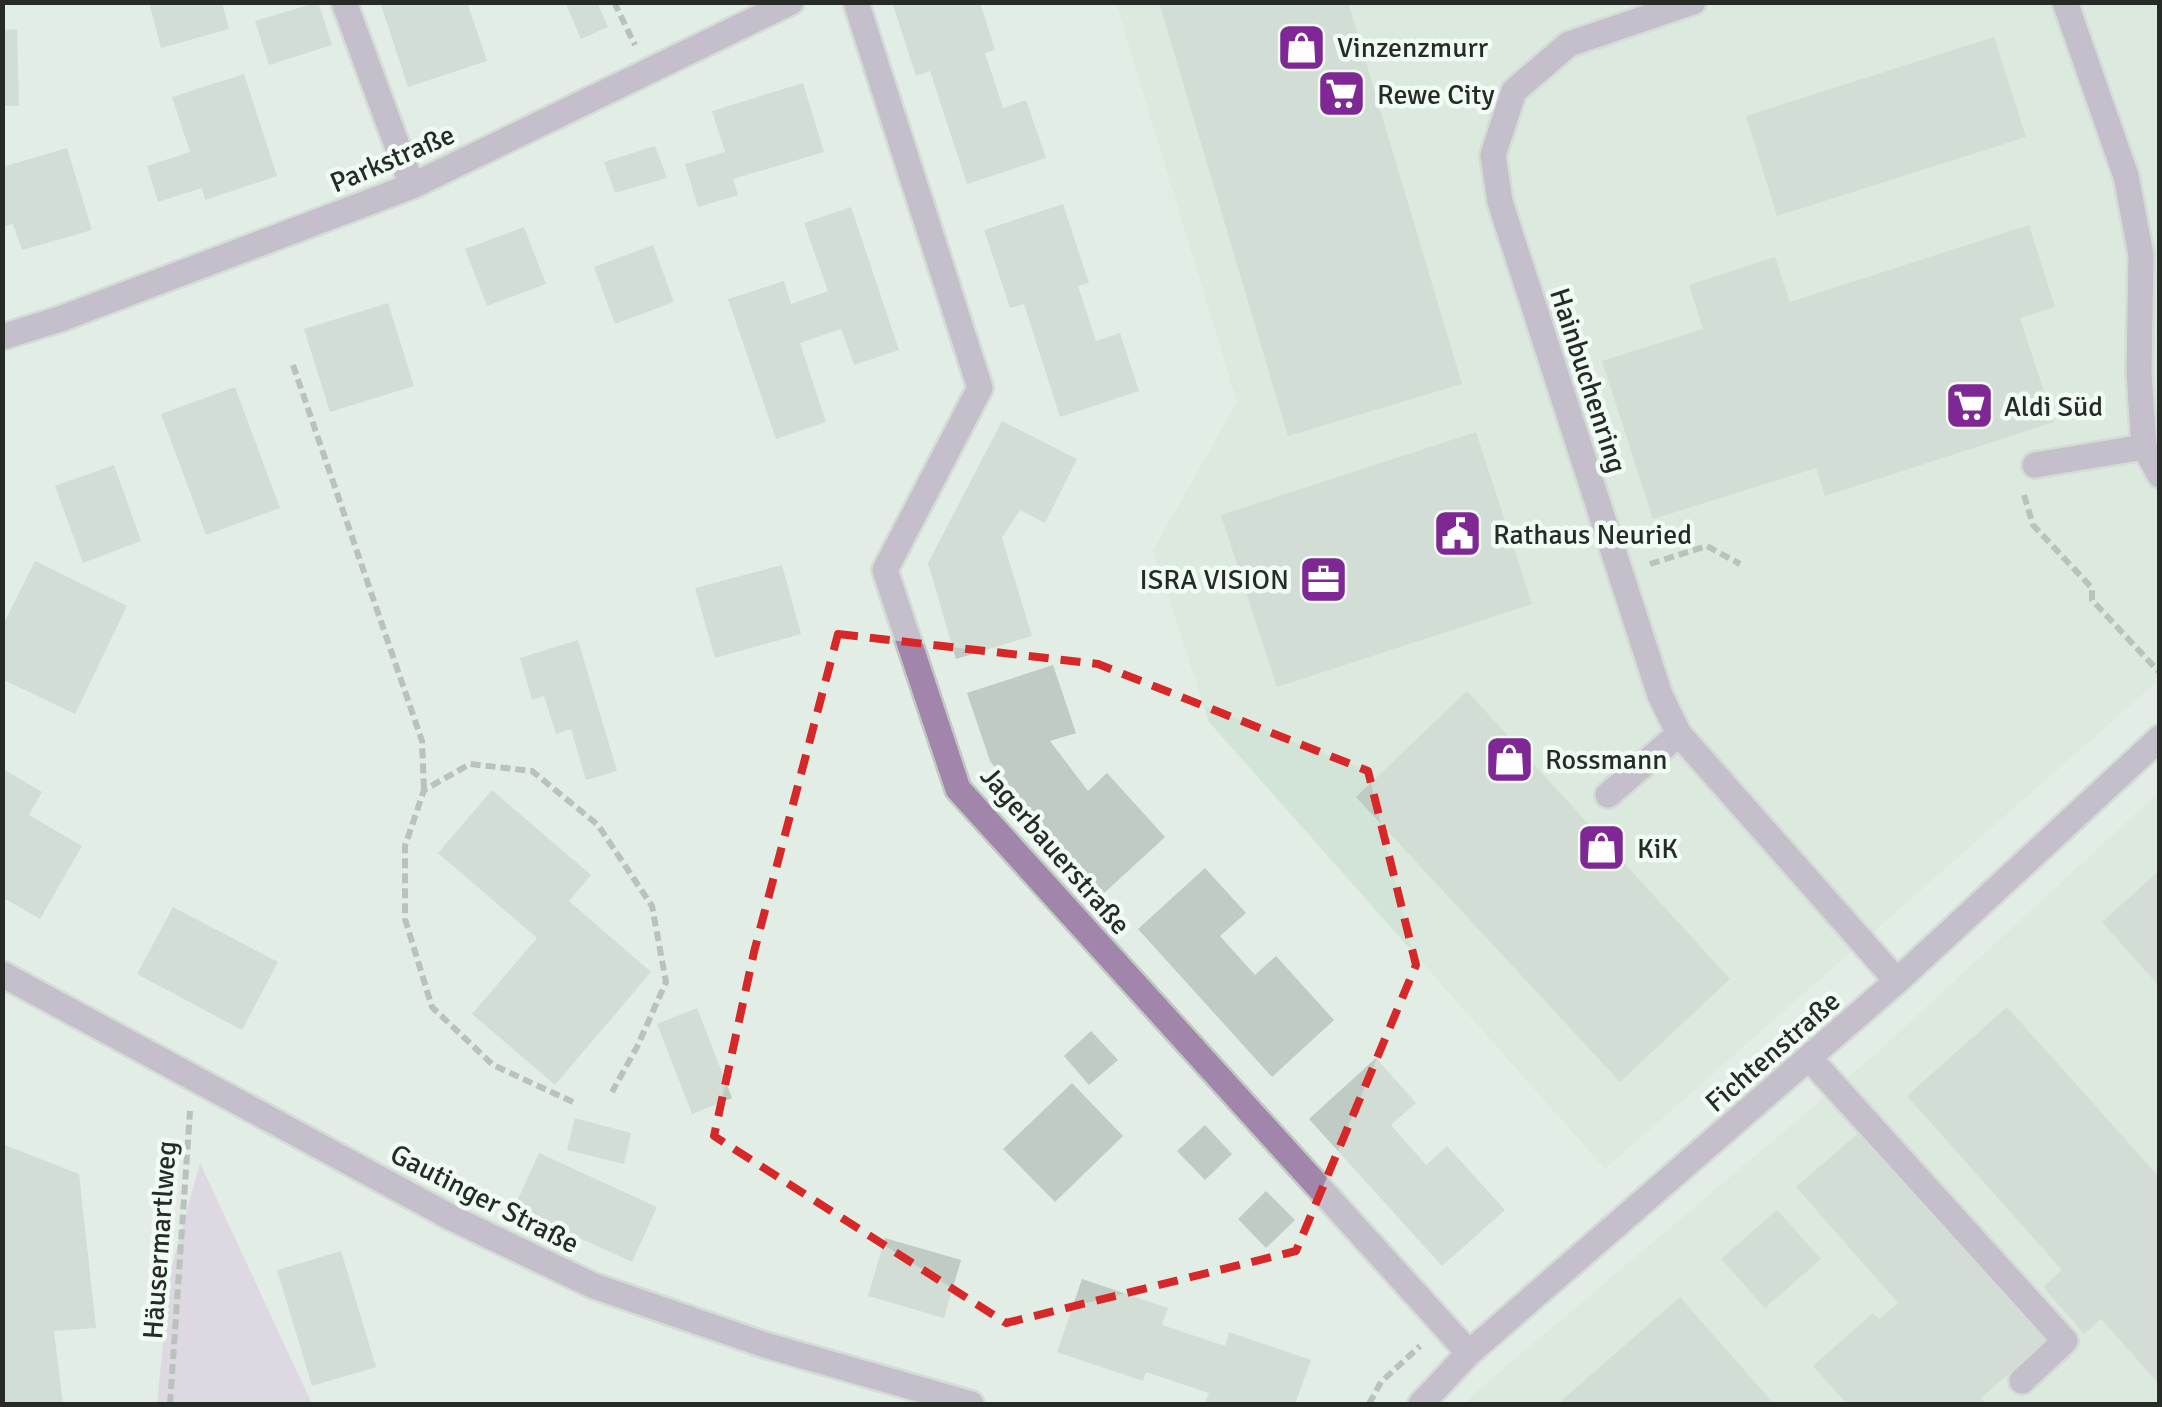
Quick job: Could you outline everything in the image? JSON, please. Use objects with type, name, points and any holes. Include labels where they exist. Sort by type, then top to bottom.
[{"type":"street","points":[[344,2],[412,186]]},
{"type":"street","name":"Parkstraße","points":[[2,337],[60,319],[412,186],[791,2]]},
{"type":"street","name":"Jagerbauerstraße","points":[[856,2],[980,388],[885,570],[958,789],[1470,1353]]},
{"type":"street","name":"Hainbuchenring","points":[[1693,2],[1568,44],[1514,91],[1493,155],[1500,202],[1660,695],[1678,734],[1897,982]]},
{"type":"street","points":[[2065,2],[2126,176],[2141,256],[2149,371],[2144,447],[2160,475]]},
{"type":"street","points":[[2034,465],[2144,447]]},
{"type":"street","points":[[1608,795],[1678,734]]},
{"type":"street","name":"Fichtenstraße","points":[[1420,1404],[1470,1353],[1897,982],[2160,738]]},
{"type":"street","name":"Gautinger Straße","points":[[2,974],[452,1218],[594,1286],[764,1345],[971,1404]]},
{"type":"street","points":[[1810,1059],[2065,1341],[2022,1381]]},
{"type":"path","points":[[293,365],[422,741],[424,790],[405,846],[405,919],[432,1007],[492,1065],[573,1102]]},
{"type":"path","points":[[2022,488],[2034,525],[2092,588],[2092,600],[2160,673]]},
{"type":"path","points":[[1620,574],[1707,546],[1740,564]]},
{"type":"path","points":[[424,790],[470,764],[532,771],[598,825],[652,906],[666,982],[612,1092]]},
{"type":"path","name":"Häusermartlweg","points":[[170,1404],[192,1078]]},
{"type":"path","points":[[1368,1404],[1382,1382],[1426,1340]]},
{"type":"highlighted area","points":[[838,634],[1098,664],[1368,771],[1416,965],[1296,1251],[1006,1323],[714,1136],[754,952]]},
{"type":"shaded area","points":[[1116,3],[2159,3],[2159,680],[1605,1169],[1209,722],[1153,550],[1237,402]]},
{"type":"shaded area","points":[[2159,792],[2159,1404],[1467,1404],[1471,1396],[1872,1057]]},
{"type":"shaded area","points":[[200,1163],[312,1404],[157,1404],[170,1273]]},
{"type":"building","points":[[149,2],[222,2],[229,29],[161,48]]},
{"type":"building","points":[[318,2],[332,45],[269,65],[255,21]]},
{"type":"building","points":[[380,2],[467,2],[487,61],[408,87]]},
{"type":"building","points":[[565,2],[597,2],[608,27],[581,39]]},
{"type":"building","points":[[892,2],[980,2],[995,50],[985,53],[1003,108],[1026,100],[1046,158],[967,184],[930,71],[916,76]]},
{"type":"building","points":[[1159,2],[1348,2],[1462,384],[1288,436]]},
{"type":"building","points":[[17,29],[19,106],[2,106],[2,30]]},
{"type":"building","points":[[1994,37],[2026,137],[1777,216],[1746,116]]},
{"type":"building","points":[[244,74],[277,176],[205,200],[202,188],[158,202],[147,166],[190,152],[172,97]]},
{"type":"building","points":[[803,83],[824,152],[733,179],[738,195],[698,207],[685,164],[725,152],[712,111]]},
{"type":"building","points":[[655,146],[667,178],[615,193],[604,162]]},
{"type":"building","points":[[67,148],[92,230],[22,250],[13,224],[2,227],[2,167]]},
{"type":"building","points":[[1063,204],[1089,283],[1078,286],[1096,341],[1120,333],[1139,391],[1060,417],[1024,304],[1010,308],[984,230]]},
{"type":"building","points":[[851,207],[899,350],[854,365],[841,329],[800,343],[826,422],[776,439],[728,299],[784,281],[791,304],[828,291],[804,223]]},
{"type":"building","points":[[2029,225],[2055,307],[2020,318],[2054,422],[1825,496],[1816,468],[1653,519],[1602,361],[1703,329],[1689,285],[1775,257],[1790,302]]},
{"type":"building","points":[[524,227],[546,284],[487,306],[465,249]]},
{"type":"building","points":[[653,245],[674,302],[615,324],[594,267]]},
{"type":"building","points":[[388,303],[414,386],[330,412],[304,329]]},
{"type":"building","points":[[235,387],[280,508],[206,535],[161,414]]},
{"type":"building","points":[[1002,421],[1077,459],[1045,523],[1020,510],[1002,538],[1032,636],[956,659],[928,563]]},
{"type":"building","points":[[1476,432],[1532,604],[1277,687],[1221,515]]},
{"type":"building","points":[[114,465],[141,541],[83,563],[55,486]]},
{"type":"building","points":[[35,561],[127,606],[75,714],[2,679],[2,627]]},
{"type":"building","points":[[782,565],[801,634],[715,658],[695,588]]},
{"type":"building","points":[[578,640],[617,771],[586,780],[571,729],[556,734],[544,696],[532,700],[520,658]]},
{"type":"building","points":[[1053,665],[1076,733],[1050,741],[1088,791],[1107,773],[1165,837],[1102,895],[990,761],[967,693]]},
{"type":"building","points":[[1467,691],[1730,979],[1620,1082],[1356,797]]},
{"type":"building","points":[[2,768],[42,792],[29,815],[82,846],[40,919],[2,897]]},
{"type":"building","points":[[492,790],[591,875],[569,901],[651,972],[555,1085],[472,1014],[537,938],[438,853]]},
{"type":"building","points":[[1205,868],[1246,913],[1220,936],[1255,975],[1276,956],[1334,1020],[1272,1077],[1138,929]]},
{"type":"building","points":[[2160,870],[2160,987],[2102,922]]},
{"type":"building","points":[[173,907],[278,962],[242,1030],[137,974]]},
{"type":"building","points":[[2007,1007],[2160,1178],[2160,1385],[2101,1319],[2084,1334],[2043,1287],[2062,1270],[1907,1096]]},
{"type":"building","points":[[697,1008],[732,1098],[692,1114],[657,1024]]},
{"type":"building","points":[[1091,1031],[1118,1060],[1089,1085],[1064,1056]]},
{"type":"building","points":[[1376,1058],[1416,1103],[1391,1125],[1426,1165],[1447,1146],[1505,1210],[1442,1266],[1309,1119]]},
{"type":"building","points":[[1072,1083],[1123,1136],[1055,1202],[1003,1149]]},
{"type":"building","points":[[575,1118],[631,1133],[624,1164],[567,1150]]},
{"type":"building","points":[[1205,1125],[1232,1154],[1205,1180],[1177,1151]]},
{"type":"building","points":[[1863,1129],[2048,1340],[1981,1398],[1987,1404],[1847,1404],[1813,1366],[1873,1313],[1879,1319],[1898,1303],[1796,1187]]},
{"type":"building","points":[[2,1144],[79,1174],[96,1328],[54,1331],[63,1404],[2,1404]]},
{"type":"building","points":[[539,1153],[657,1207],[632,1262],[514,1208]]},
{"type":"building","points":[[1266,1191],[1295,1220],[1266,1248],[1238,1219]]},
{"type":"building","points":[[1777,1210],[1821,1259],[1765,1308],[1721,1259]]},
{"type":"building","points":[[885,1238],[961,1260],[944,1318],[868,1296]]},
{"type":"building","points":[[341,1251],[376,1367],[312,1386],[277,1270]]},
{"type":"building","points":[[1082,1279],[1168,1308],[1162,1325],[1225,1346],[1229,1332],[1311,1360],[1295,1404],[1205,1404],[1209,1393],[1146,1372],[1143,1381],[1057,1352]]},
{"type":"building","points":[[1680,1297],[1774,1404],[1561,1401]]},
{"type":"place","name":"Vinzenzmurr","points":[[1302,47]]},
{"type":"place","name":"Rewe City","points":[[1342,94]]},
{"type":"place","name":"Aldi Süd","points":[[1969,406]]},
{"type":"place","name":"Rathaus Neuried","points":[[1458,534]]},
{"type":"place","name":"ISRA VISION","points":[[1324,579]]},
{"type":"place","name":"Rossmann","points":[[1510,759]]},
{"type":"place","name":"KiK","points":[[1602,848]]}]
